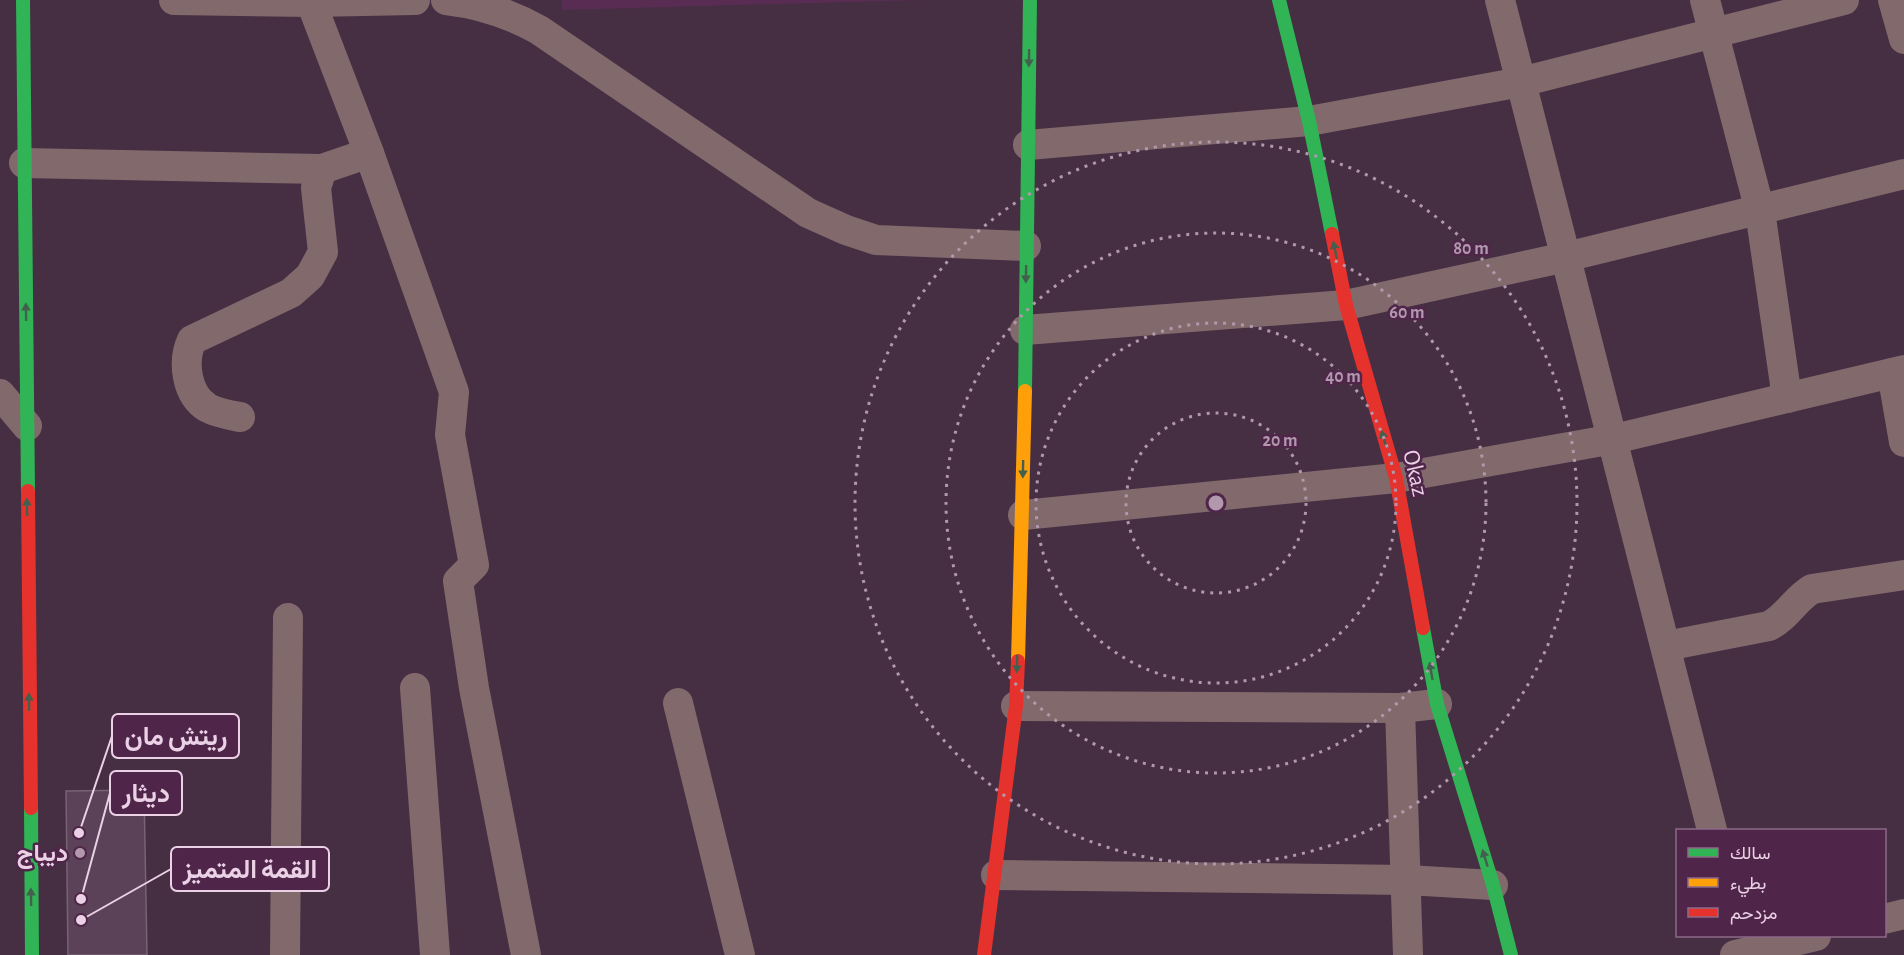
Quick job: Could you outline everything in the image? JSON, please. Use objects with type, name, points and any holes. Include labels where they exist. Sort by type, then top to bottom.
[{"type":"street","points":[[23,0],[27,426],[26,952]]},
{"type":"street","points":[[174,0],[311,2],[415,0]]},
{"type":"street","points":[[446,0],[477,3],[512,15],[539,30],[808,213],[846,230],[876,240],[1026,246]]},
{"type":"street","points":[[538,0],[539,30]]},
{"type":"street","points":[[984,955],[1016,706],[1023,514],[1030,0]]},
{"type":"street","name":"Okaz","points":[[1280,0],[1309,121],[1346,305],[1395,478],[1437,704],[1493,885],[1511,955]]},
{"type":"street","points":[[1500,0],[1614,439],[1712,829]]},
{"type":"street","points":[[1705,0],[1760,211],[1787,398]]},
{"type":"street","points":[[1028,145],[1309,121],[1521,82],[1844,0]]},
{"type":"street","points":[[1893,0],[1904,39]]},
{"type":"street","points":[[311,2],[369,153],[454,392],[450,435],[474,565],[458,581],[474,688],[526,955]]},
{"type":"street","points":[[24,163],[322,169],[369,153]]},
{"type":"street","points":[[240,417],[209,409],[197,399],[190,383],[185,354],[192,340],[291,293],[310,276],[323,252],[316,188],[322,169]]},
{"type":"street","points":[[1025,330],[1346,305],[1566,257],[1904,174]]},
{"type":"street","points":[[1023,514],[1395,478],[1614,439],[1898,372],[1904,442]]},
{"type":"street","points":[[0,394],[27,426]]},
{"type":"street","points":[[1666,646],[1769,626],[1782,619],[1800,596],[1812,589],[1904,575]]},
{"type":"street","points":[[285,955],[288,618]]},
{"type":"street","points":[[416,688],[435,955]]},
{"type":"street","points":[[678,703],[740,955]]},
{"type":"street","points":[[1016,706],[1400,708],[1437,704]]},
{"type":"street","points":[[1400,708],[1408,955]]},
{"type":"street","points":[[996,875],[1407,880],[1493,885]]},
{"type":"street","points":[[1886,918],[1904,914]]},
{"type":"street","points":[[1740,950],[1811,937]]},
{"type":"shaded area","points":[[562,0],[921,0],[562,10]]},
{"type":"building","points":[[144,790],[147,955],[68,955],[66,791]]},
{"type":"traffic: fast","points":[[23,0],[28,491]]},
{"type":"traffic: fast","points":[[1025,391],[1030,0]]},
{"type":"traffic: fast","points":[[1279,0],[1309,121],[1332,234]]},
{"type":"traffic: fast","points":[[1423,628],[1437,704],[1493,885],[1511,955]]},
{"type":"traffic: fast","points":[[31,808],[32,955]]},
{"type":"traffic: slow","points":[[1018,661],[1025,391]]},
{"type":"traffic: jam","points":[[1332,234],[1346,305],[1396,478],[1423,628]]},
{"type":"traffic: jam","points":[[28,491],[31,808]]},
{"type":"traffic: jam","points":[[984,955],[1016,706],[1018,661]]},
{"type":"place","name":"ريتش مان","points":[[79,833]]},
{"type":"place","name":"ديباج","points":[[80,853]]},
{"type":"place","name":"ديثار","points":[[81,899]]},
{"type":"place","name":"القمة المتميز","points":[[81,920]]}]
